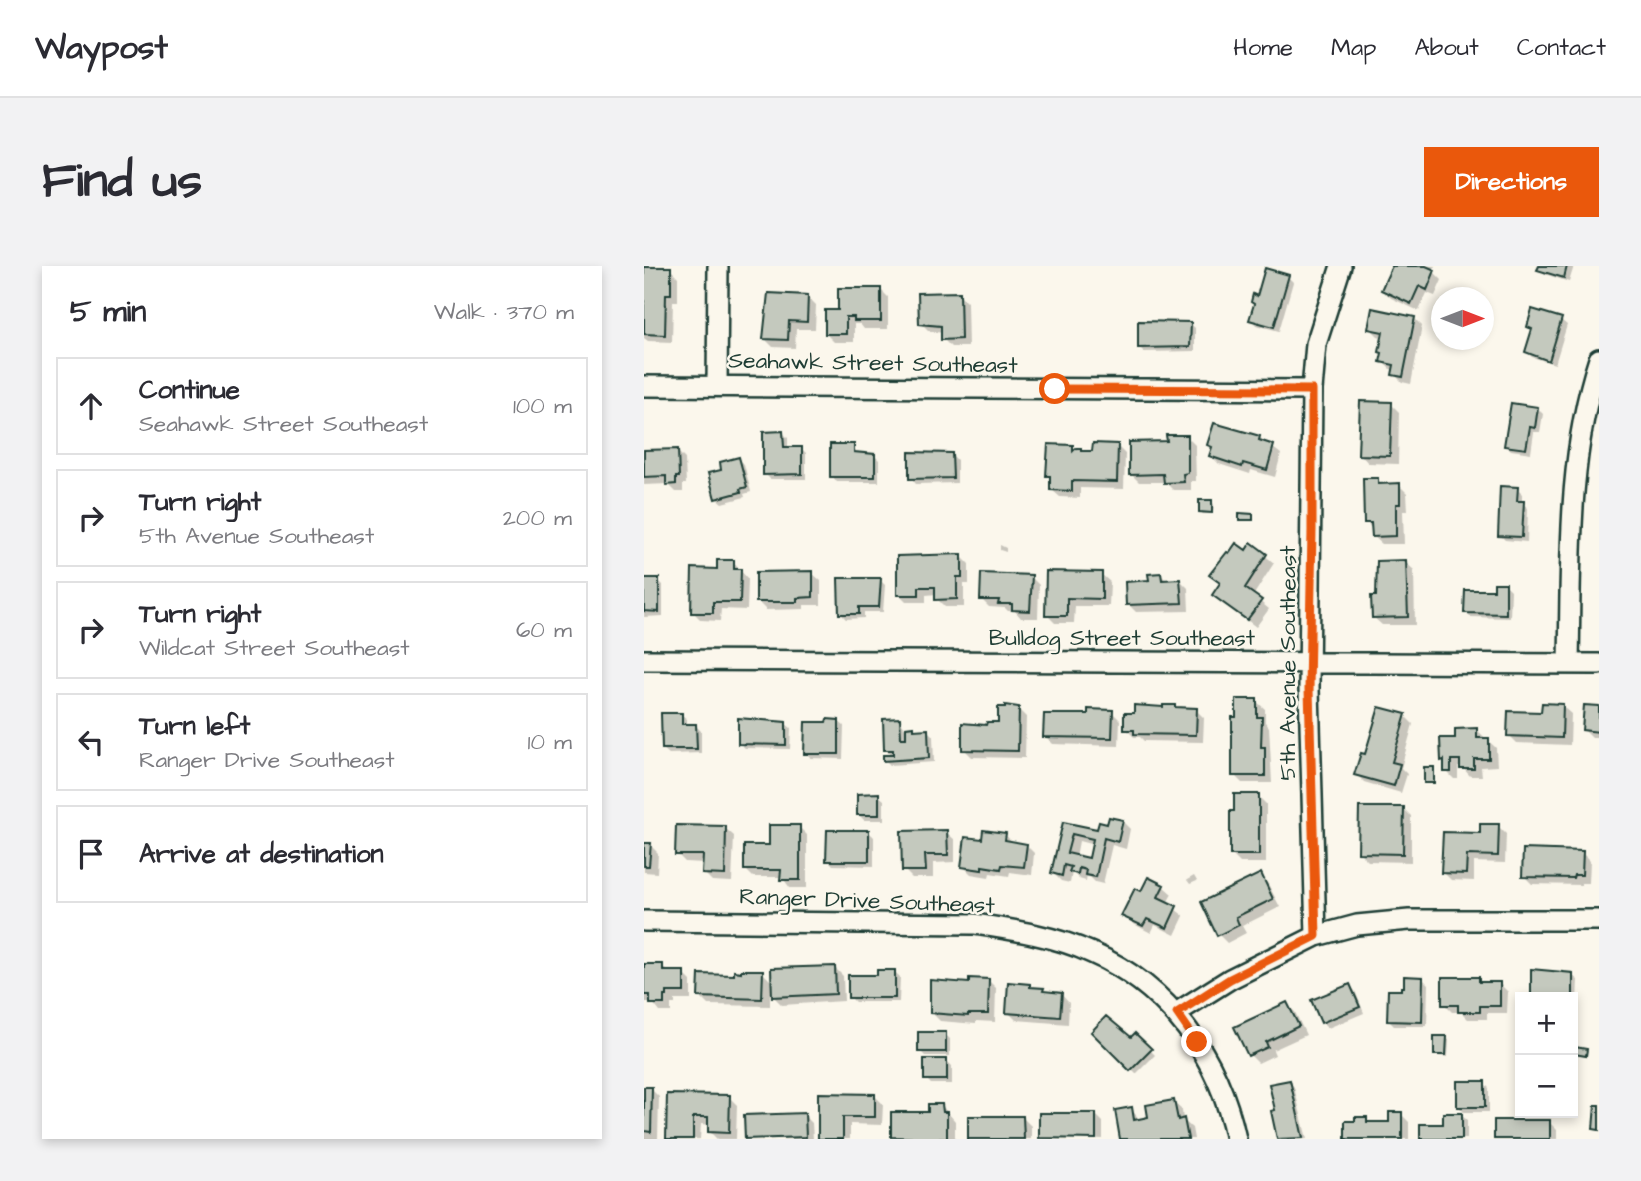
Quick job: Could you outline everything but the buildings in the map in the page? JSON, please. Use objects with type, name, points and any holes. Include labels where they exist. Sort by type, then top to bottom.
[{"type":"street","points":[[717,386],[718,266]]},
{"type":"street","name":"5th Avenue Southeast","points":[[1316,936],[1310,663],[1312,390],[1317,344],[1341,266]]},
{"type":"street","points":[[1569,664],[1575,475],[1591,420],[1599,359]]},
{"type":"street","name":"Seahawk Street Southeast","points":[[644,386],[1312,390]]},
{"type":"street","name":"Bulldog Street Southeast","points":[[644,660],[1599,664]]},
{"type":"street","points":[[1177,1013],[1230,979],[1316,936],[1357,925],[1409,920],[1599,920]]},
{"type":"street","name":"Ranger Drive Southeast","points":[[644,921],[974,924],[1023,931],[1091,952],[1145,984],[1177,1013],[1197,1042],[1222,1088],[1236,1139]]},
{"type":"route","points":[[1055,389],[1312,390],[1309,689],[1316,936],[1230,979],[1177,1013],[1197,1042]]}]
